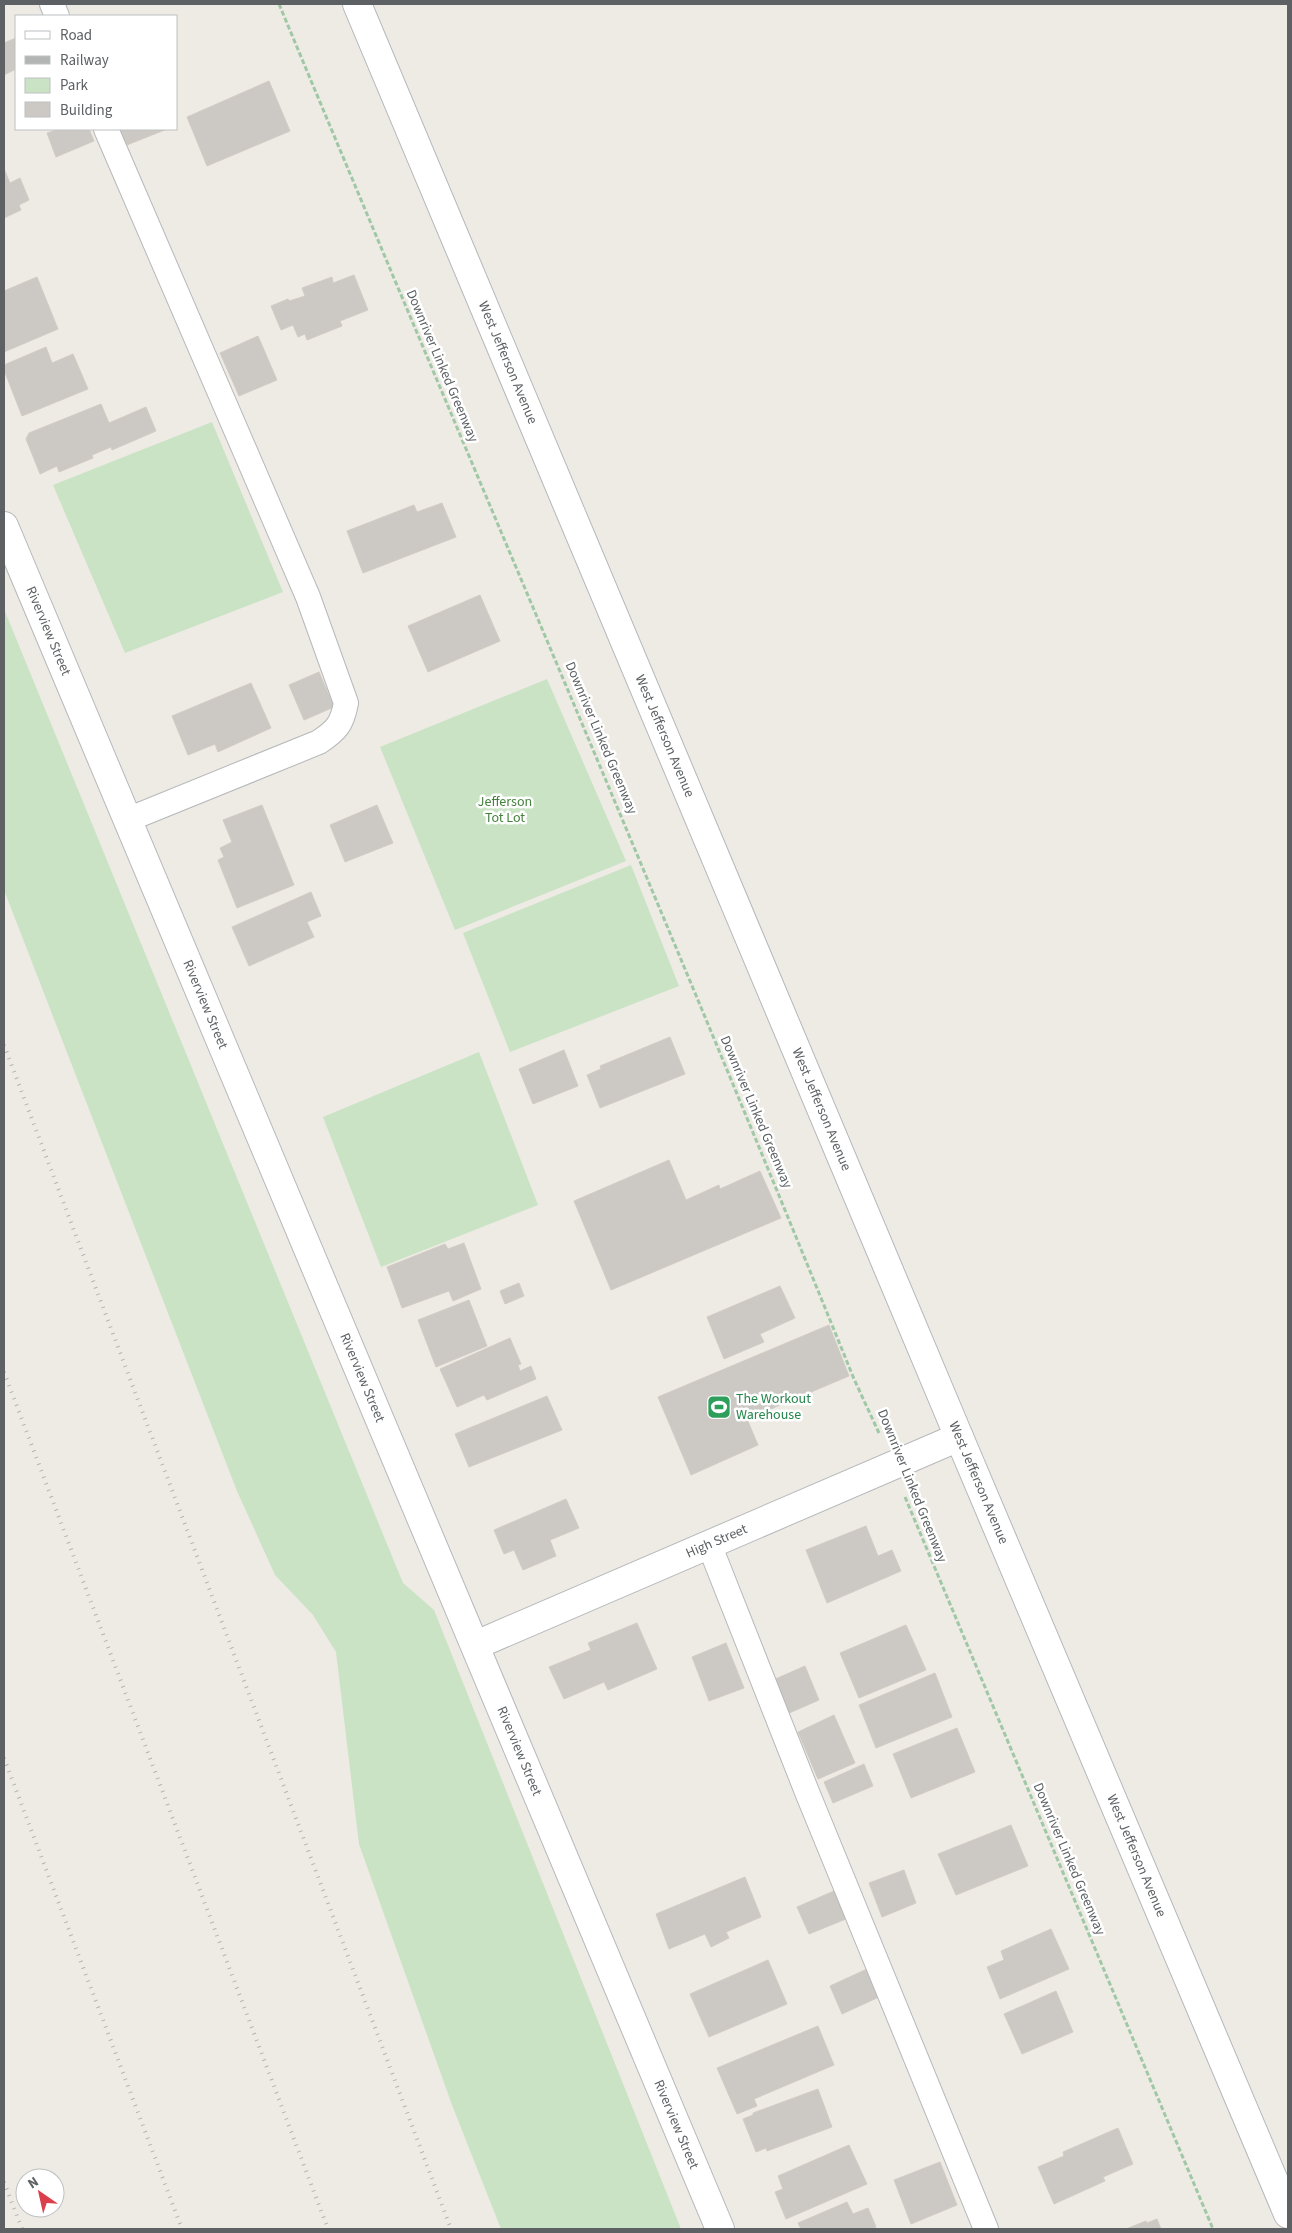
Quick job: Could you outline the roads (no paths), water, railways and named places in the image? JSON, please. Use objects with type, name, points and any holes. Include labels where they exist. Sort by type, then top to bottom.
[{"type":"main road","name":"West Jefferson Avenue","points":[[357,4],[959,1437],[1288,2214]]},
{"type":"main road","name":"Riverview Street","points":[[4,526],[406,1483],[476,1644],[720,2229]]},
{"type":"main road","name":"High Street","points":[[476,1644],[959,1437]]},
{"type":"lane","points":[[106,130],[308,597],[346,703],[343,719],[333,732],[319,742],[127,820]]},
{"type":"lane","points":[[709,1544],[806,1792],[986,2229]]},
{"type":"railway","points":[[4,1045],[451,2229]]},
{"type":"railway","points":[[4,1372],[328,2229]]},
{"type":"railway","points":[[4,1758],[182,2229]]},
{"type":"railway","points":[[4,2182],[22,2229]]},
{"type":"place","name":"The Workout Warehouse","points":[[719,1407]]},
{"type":"park label","name":"Jefferson Tot Lot","points":[[505,810]]}]
